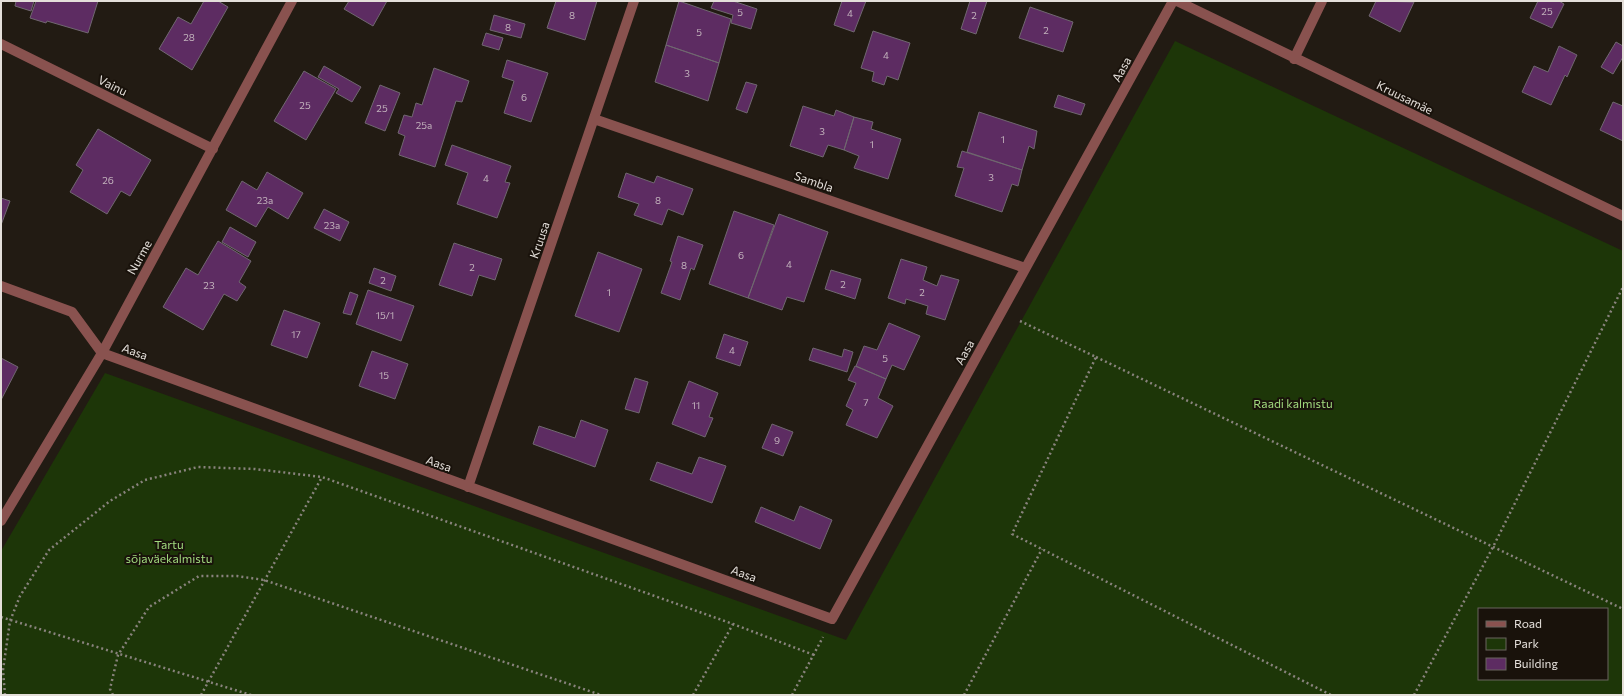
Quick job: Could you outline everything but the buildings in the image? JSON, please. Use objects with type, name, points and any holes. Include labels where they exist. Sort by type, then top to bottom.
[{"type":"street","name":"Nurme","points":[[1,521],[102,352],[292,1]]},
{"type":"street","name":"Kruusa","points":[[468,487],[634,1]]},
{"type":"street","name":"Aasa","points":[[102,352],[832,619],[1173,1]]},
{"type":"street","name":"Kruusamäe","points":[[1177,1],[1294,59],[1623,216]]},
{"type":"street","points":[[1294,59],[1322,1]]},
{"type":"street","name":"Vainu","points":[[1,44],[213,149]]},
{"type":"street","name":"Sambla","points":[[594,119],[1025,268]]},
{"type":"street","points":[[1,286],[72,312],[102,352]]},
{"type":"path","points":[[1414,695],[1493,547],[1623,286]]},
{"type":"path","points":[[1001,312],[1623,609]]},
{"type":"path","points":[[1096,357],[1012,534],[1331,695]]},
{"type":"path","points":[[5,695],[3,670],[10,621],[20,596],[49,550],[110,501],[145,480],[198,467],[255,468],[322,477],[733,624],[814,655]]},
{"type":"path","points":[[201,695],[322,477]]},
{"type":"path","points":[[964,695],[1042,549]]},
{"type":"path","points":[[113,695],[110,689],[118,655],[149,607],[199,576],[237,576],[264,580],[600,695]]},
{"type":"path","points":[[1,617],[118,655],[251,695]]},
{"type":"path","points":[[792,695],[832,619]]},
{"type":"path","points":[[694,695],[733,624]]},
{"type":"green space","name":"Raadi kalmistu","points":[[1175,41],[1623,251],[1623,695],[1,695],[1,551],[105,373],[846,640]]},
{"type":"park label","name":"Tartu sõjaväekalmistu","points":[[169,551]]}]
